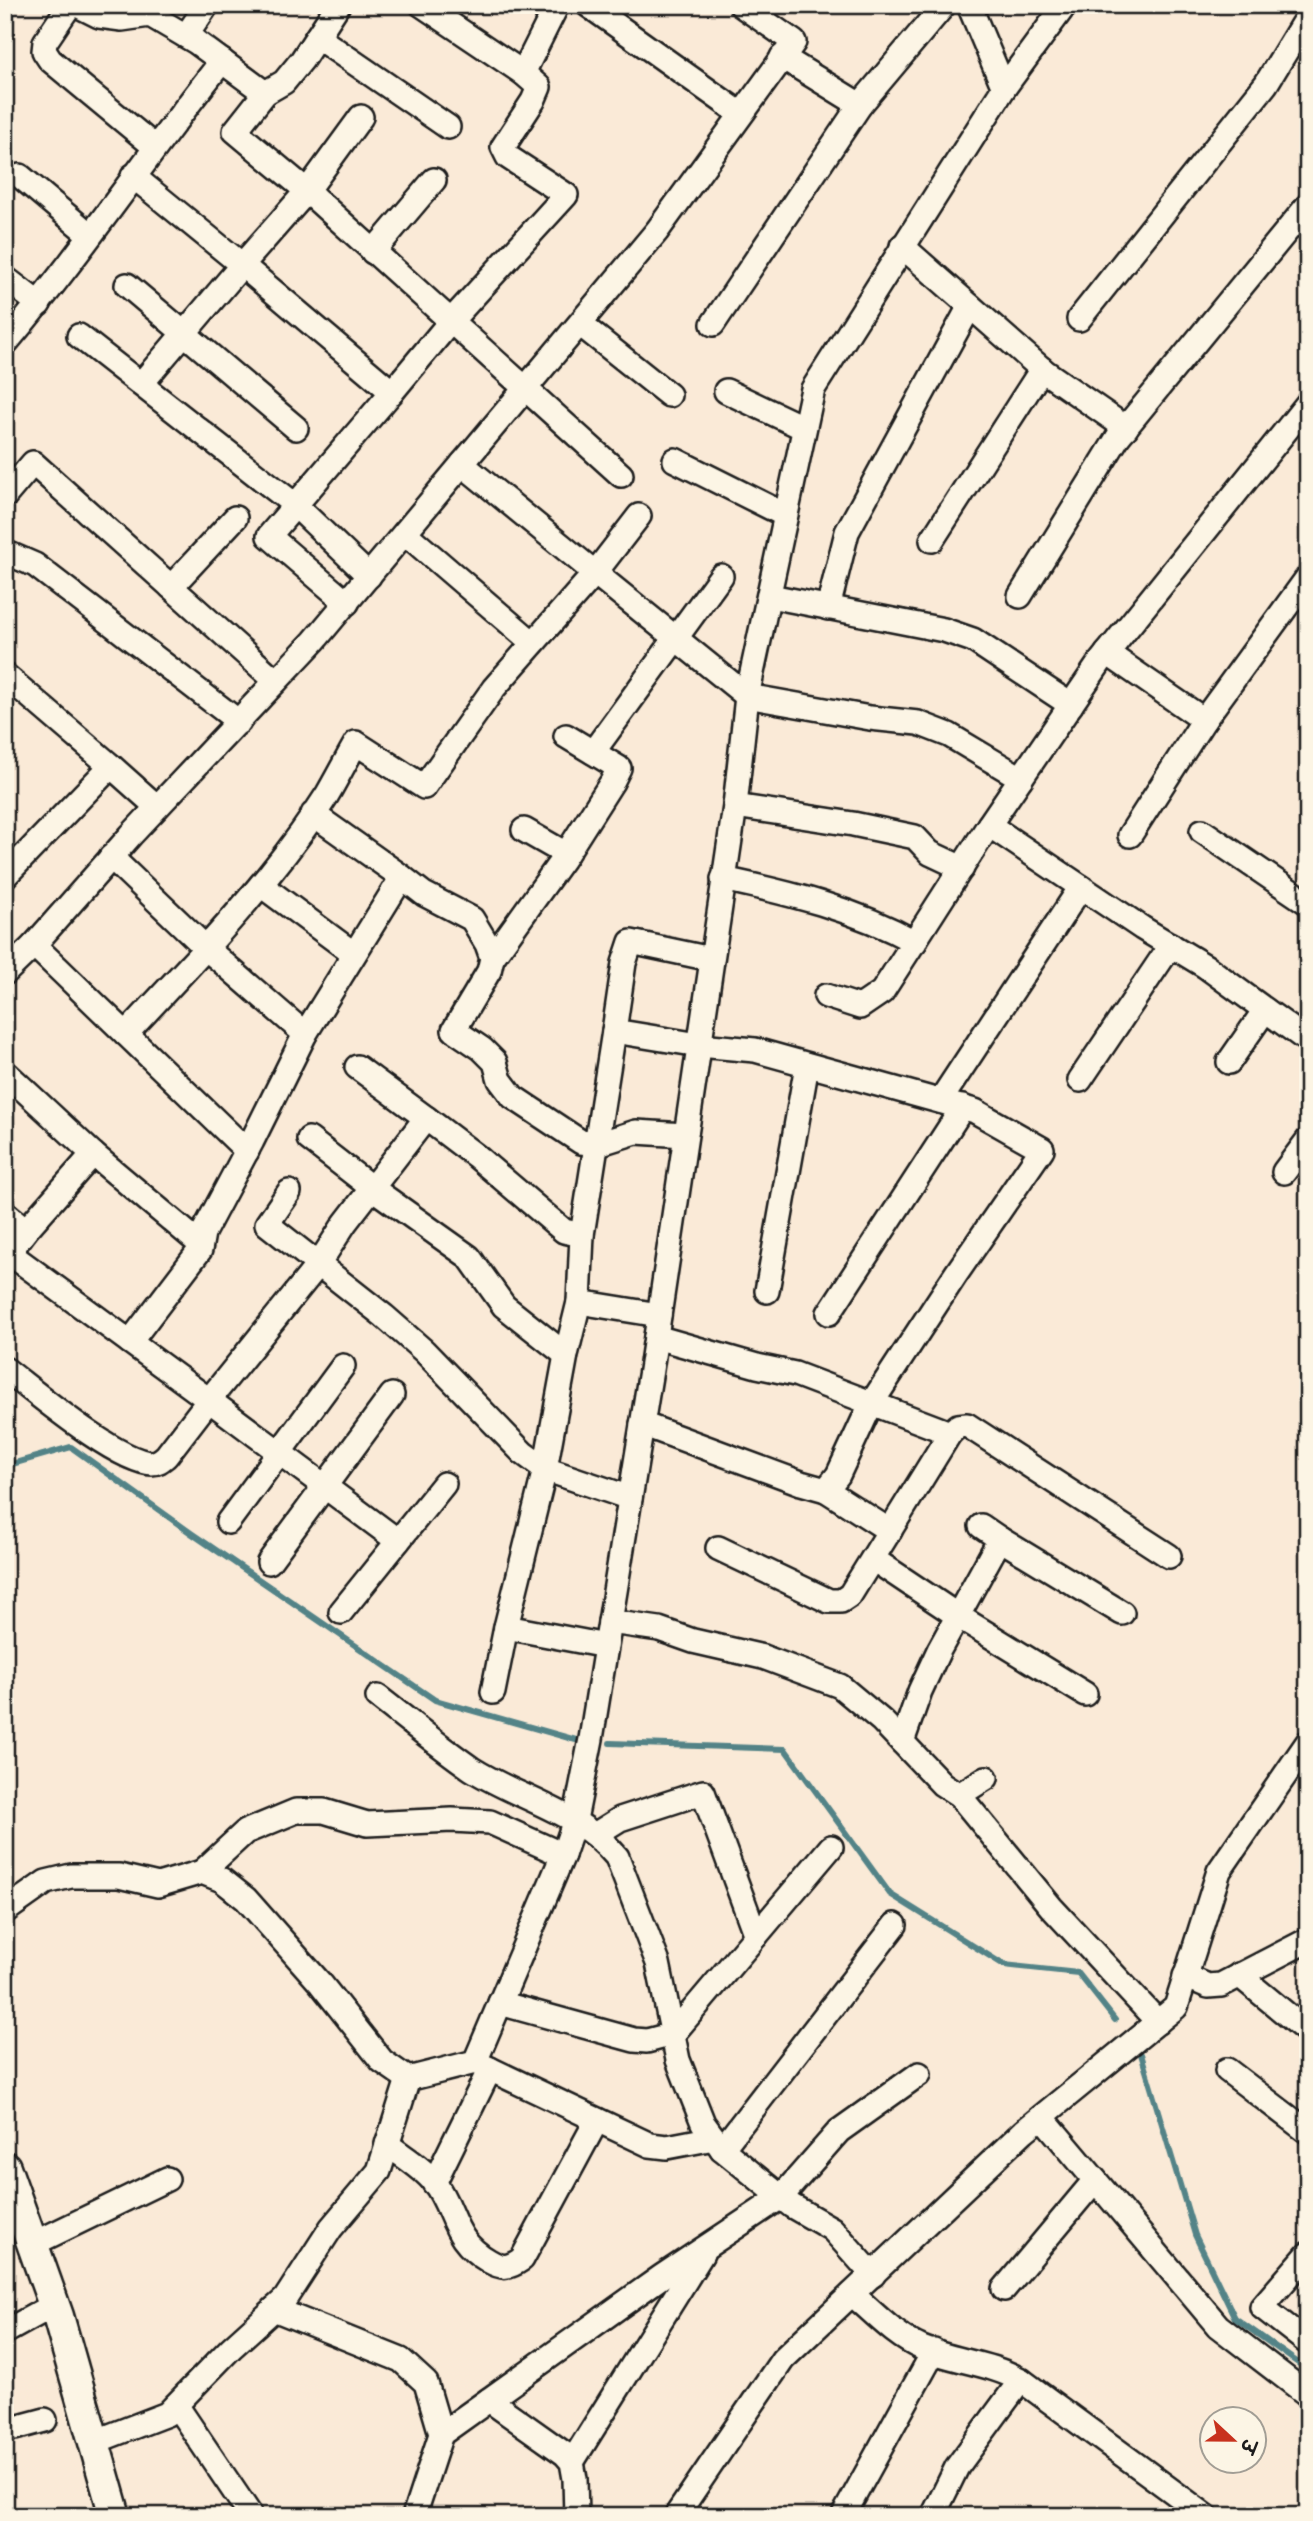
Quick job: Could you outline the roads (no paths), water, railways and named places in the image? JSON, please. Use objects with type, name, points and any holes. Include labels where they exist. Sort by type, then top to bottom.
[{"type":"main road","points":[[5,2167],[54,2305],[115,2516]]},
{"type":"street","points":[[70,5],[45,42],[44,51],[50,60],[155,147]]},
{"type":"street","points":[[76,5],[99,16],[122,19],[150,10],[265,93]]},
{"type":"street","points":[[186,36],[207,5]]},
{"type":"street","points":[[338,5],[284,82],[265,93],[235,131],[307,191],[621,475]]},
{"type":"street","points":[[346,603],[269,536],[450,322],[566,195],[508,157],[503,147],[539,87],[523,73],[422,5]]},
{"type":"street","points":[[523,73],[557,5]]},
{"type":"street","points":[[587,5],[741,114]]},
{"type":"street","points":[[5,972],[34,945],[111,857],[239,722],[346,603],[657,232],[794,43],[741,5]]},
{"type":"street","points":[[713,324],[860,105],[944,5]]},
{"type":"street","points":[[969,5],[1004,88]]},
{"type":"street","points":[[434,2183],[483,2066],[500,2003],[564,1855],[575,1820],[592,1739],[657,1326],[735,806],[747,696],[813,389],[1004,88],[1065,5]]},
{"type":"street","points":[[1079,319],[1266,84],[1308,15]]},
{"type":"street","points":[[317,37],[448,127]]},
{"type":"street","points":[[782,57],[860,105]]},
{"type":"street","points":[[5,344],[222,61]]},
{"type":"street","points":[[141,384],[307,191],[361,117]]},
{"type":"street","points":[[20,176],[90,235]]},
{"type":"street","points":[[134,176],[392,392]]},
{"type":"street","points":[[373,252],[434,180]]},
{"type":"street","points":[[1020,596],[1126,428],[1308,205]]},
{"type":"street","points":[[902,246],[1042,369],[1126,428]]},
{"type":"street","points":[[5,278],[38,304]]},
{"type":"street","points":[[127,285],[296,428]]},
{"type":"street","points":[[828,608],[847,532],[970,306]]},
{"type":"street","points":[[580,324],[669,395]]},
{"type":"street","points":[[79,337],[295,506],[369,576]]},
{"type":"street","points":[[932,540],[1042,369]]},
{"type":"street","points":[[726,391],[804,428]]},
{"type":"street","points":[[826,996],[850,1006],[860,1007],[882,992],[989,825],[1107,653],[1308,403]]},
{"type":"street","points":[[675,460],[785,514]]},
{"type":"street","points":[[5,496],[33,463],[276,681]]},
{"type":"street","points":[[462,464],[747,696],[870,718],[918,723],[950,735],[1021,778]]},
{"type":"street","points":[[126,1034],[261,885],[327,796],[356,743],[424,787],[494,688],[594,573],[639,516]]},
{"type":"street","points":[[171,587],[234,517]]},
{"type":"street","points":[[405,533],[533,643]]},
{"type":"street","points":[[5,552],[35,565],[239,722]]},
{"type":"street","points":[[593,752],[721,576]]},
{"type":"street","points":[[1130,835],[1205,720],[1308,576]]},
{"type":"street","points":[[770,596],[944,630],[973,640],[1071,705]]},
{"type":"street","points":[[1107,653],[1205,720]]},
{"type":"street","points":[[5,676],[157,807]]},
{"type":"street","points":[[566,736],[619,768],[566,854],[492,958],[489,971],[454,1030],[482,1049],[495,1062],[500,1080],[513,1097],[581,1142],[598,1144],[636,1132],[685,1135]]},
{"type":"street","points":[[5,876],[111,766]]},
{"type":"street","points":[[735,806],[853,824],[915,837],[930,853],[962,867]]},
{"type":"street","points":[[313,814],[424,894],[471,919],[487,944],[492,958]]},
{"type":"street","points":[[989,825],[1205,966],[1308,1041]]},
{"type":"street","points":[[524,830],[566,854]]},
{"type":"street","points":[[1202,831],[1308,904]]},
{"type":"street","points":[[111,857],[206,948],[305,1034]]},
{"type":"street","points":[[130,1342],[200,1250],[203,1233],[305,1034],[402,877]]},
{"type":"street","points":[[723,878],[846,911],[881,923],[915,942]]},
{"type":"street","points":[[261,885],[354,954]]},
{"type":"street","points":[[829,1312],[1081,887]]},
{"type":"street","points":[[493,1692],[545,1469],[566,1354],[579,1302],[582,1235],[624,963],[631,942],[711,959]]},
{"type":"street","points":[[34,945],[247,1151]]},
{"type":"street","points":[[1080,1080],[1171,945]]},
{"type":"street","points":[[1229,1062],[1265,1010]]},
{"type":"street","points":[[614,1031],[699,1045],[755,1050],[951,1104],[975,1111],[1042,1149],[871,1404],[838,1475],[826,1490]]},
{"type":"street","points":[[767,1291],[807,1065]]},
{"type":"street","points":[[357,1067],[476,1156],[564,1231],[582,1235]]},
{"type":"street","points":[[5,1072],[93,1154],[201,1244]]},
{"type":"street","points":[[5,1369],[108,1446],[149,1463],[159,1462],[318,1265],[345,1223],[426,1118]]},
{"type":"street","points":[[309,1139],[469,1257],[505,1306],[566,1354]]},
{"type":"street","points":[[1284,1172],[1308,1140]]},
{"type":"street","points":[[93,1154],[7,1255],[209,1399],[397,1541]]},
{"type":"street","points":[[289,1192],[267,1224],[424,1351],[523,1453],[545,1469],[630,1498]]},
{"type":"street","points":[[5,1213],[26,1230]]},
{"type":"street","points":[[579,1302],[794,1374],[950,1433]]},
{"type":"street","points":[[228,1521],[343,1366]]},
{"type":"street","points":[[269,1562],[392,1395]]},
{"type":"street","points":[[642,1424],[826,1490],[890,1531]]},
{"type":"street","points":[[718,1548],[829,1601],[841,1601],[850,1595],[950,1433],[958,1426],[967,1425],[1169,1556]]},
{"type":"street","points":[[341,1612],[444,1483]]},
{"type":"street","points":[[981,1526],[1122,1613]]},
{"type":"street","points":[[902,1742],[920,1691],[1000,1539]]},
{"type":"street","points":[[873,1559],[958,1616],[1085,1694]]},
{"type":"street","points":[[610,1622],[659,1629],[693,1641],[763,1657],[840,1686],[882,1721],[942,1784],[959,1795],[1051,1907],[1158,2022]]},
{"type":"street","points":[[506,1628],[606,1646]]},
{"type":"street","points":[[379,1697],[473,1769],[575,1820],[596,1834],[617,1857],[658,1963],[678,2060],[703,2123],[718,2144],[781,2197],[832,2229],[873,2275]]},
{"type":"street","points":[[676,2516],[783,2359],[1042,2117],[1176,2007],[1219,1871],[1308,1742]]},
{"type":"street","points":[[959,1795],[986,1778]]},
{"type":"street","points":[[596,1834],[620,1819],[703,1792],[756,1936]]},
{"type":"street","points":[[5,1911],[46,1882],[71,1876],[119,1876],[158,1885],[201,1872],[245,1832],[296,1811],[324,1811],[367,1824],[452,1820],[490,1822],[564,1855]]},
{"type":"street","points":[[500,2003],[634,2040],[647,2041],[673,2034],[831,1847]]},
{"type":"street","points":[[201,1872],[222,1880],[246,1899],[321,1984],[382,2061],[408,2079],[483,2066],[650,2145],[667,2147],[718,2144],[895,1925]]},
{"type":"street","points":[[1185,1976],[1208,1986],[1221,1985],[1308,1940]]},
{"type":"street","points":[[1239,1975],[1308,2032]]},
{"type":"street","points":[[1227,2070],[1308,2132]]},
{"type":"street","points":[[441,2434],[781,2197],[839,2131],[919,2074]]},
{"type":"street","points":[[94,2442],[167,2414],[231,2348],[285,2299],[331,2228],[379,2171],[408,2079]]},
{"type":"street","points":[[1042,2117],[1218,2326],[1308,2395]]},
{"type":"street","points":[[387,2144],[434,2183],[458,2231],[472,2251],[499,2267],[510,2268],[522,2259],[597,2120]]},
{"type":"street","points":[[33,2244],[167,2179]]},
{"type":"street","points":[[1004,2289],[1095,2180]]},
{"type":"street","points":[[576,2516],[572,2462],[708,2246]]},
{"type":"street","points":[[1308,2254],[1262,2306],[1308,2343]]},
{"type":"street","points":[[852,2294],[887,2325],[920,2347],[1003,2370],[1021,2380],[1206,2516]]},
{"type":"street","points":[[5,2332],[54,2305]]},
{"type":"street","points":[[274,2309],[401,2360],[426,2383],[441,2434],[414,2516]]},
{"type":"street","points":[[843,2516],[934,2351]]},
{"type":"street","points":[[933,2516],[957,2467],[1021,2380]]},
{"type":"street","points":[[489,2400],[565,2454],[572,2462]]},
{"type":"street","points":[[176,2405],[251,2516]]},
{"type":"street","points":[[5,2426],[15,2428],[45,2420]]},
{"type":"waterway","points":[[5,1466],[71,1447],[191,1533],[435,1700],[576,1740]]},
{"type":"waterway","points":[[610,1743],[785,1749],[890,1894],[1004,1965],[1078,1973],[1115,2020]]},
{"type":"waterway","points":[[1141,2054],[1195,2235],[1235,2318],[1308,2370]]}]
